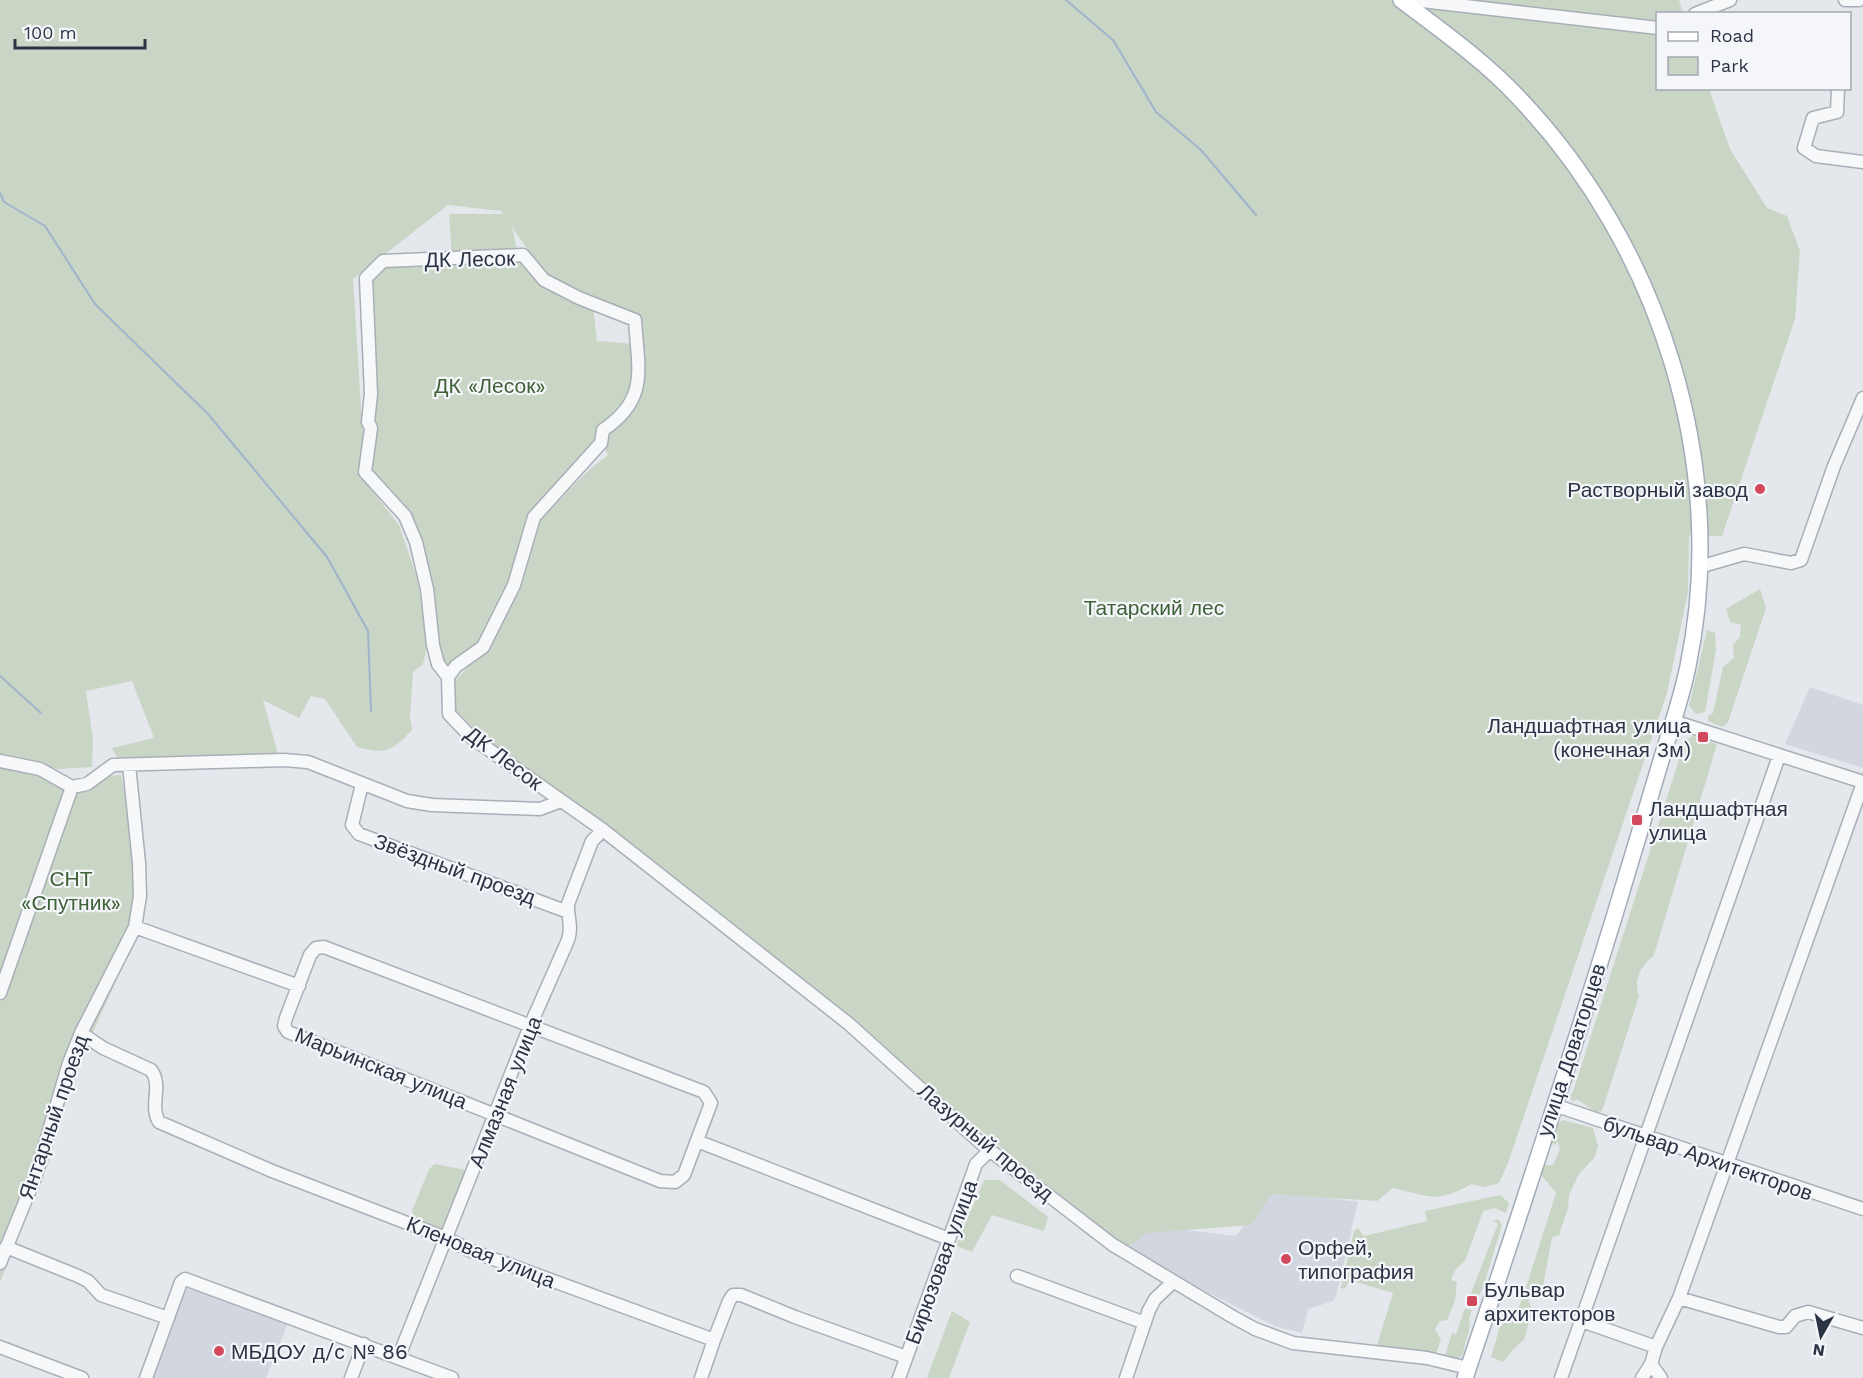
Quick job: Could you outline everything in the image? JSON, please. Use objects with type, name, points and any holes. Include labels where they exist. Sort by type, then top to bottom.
[{"type":"main road","name":"улица Доваторцев","points":[[1401,0],[1475,55],[1519,98],[1589,189],[1641,278],[1661,325],[1678,377],[1694,475],[1699,567],[1696,615],[1688,668],[1673,721],[1554,1106],[1467,1373]]},
{"type":"street","points":[[1413,0],[1656,28]]},
{"type":"street","points":[[1700,12],[1730,0]]},
{"type":"street","points":[[1845,0],[1859,0]]},
{"type":"street","points":[[1838,90],[1837,112],[1814,118],[1804,148],[1816,156],[1863,162]]},
{"type":"street","name":"ДК Лесок","points":[[448,677],[456,666],[483,647],[514,585],[534,517],[601,443],[603,430],[622,417],[635,398],[638,377],[635,320],[579,298],[544,280],[523,255],[383,261],[366,278],[370,384],[368,422],[371,428],[364,472],[405,516],[416,542],[427,590],[433,645],[438,664],[448,677],[449,714],[471,737],[561,801]]},
{"type":"street","points":[[1699,567],[1744,554],[1791,563],[1801,560],[1833,466],[1863,398]]},
{"type":"street","points":[[1642,1378],[1651,1364],[1656,1347],[1679,1298],[1863,783],[1673,721]]},
{"type":"street","points":[[1561,1378],[1644,1135],[1779,756]]},
{"type":"street","points":[[0,761],[40,769],[72,787],[87,784],[113,765],[284,760],[308,762],[407,801],[432,805],[540,809],[561,801]]},
{"type":"street","name":"Янтарный проезд","points":[[0,1263],[36,1175],[69,1063],[81,1033],[135,927],[140,896],[140,874],[129,765]]},
{"type":"street","name":"Звёздный проезд","points":[[362,784],[352,825],[359,834],[567,912]]},
{"type":"street","points":[[0,993],[72,787]]},
{"type":"street","name":"Лазурный проезд","points":[[561,801],[603,830],[849,1024],[990,1150],[1113,1245],[1256,1329],[1285,1340],[1427,1358],[1467,1373]]},
{"type":"street","name":"Алмазная улица","points":[[399,1356],[530,1026],[572,928],[567,912],[592,841],[603,830]]},
{"type":"street","points":[[135,927],[298,986]]},
{"type":"street","name":"Марьинская улица","points":[[324,947],[530,1026],[704,1092],[711,1103],[684,1175],[675,1182],[668,1182],[288,1032],[284,1026],[310,956],[316,948],[324,947]]},
{"type":"street","name":"Кленовая улица","points":[[81,1033],[103,1048],[152,1070],[156,1082],[154,1115],[159,1122],[272,1171],[446,1239],[468,1250],[714,1340]]},
{"type":"street","name":"бульвар Архитекторов","points":[[1554,1106],[1863,1209]]},
{"type":"street","points":[[697,1141],[949,1239]]},
{"type":"street","name":"Бирюзовая улица","points":[[899,1378],[976,1164],[990,1150]]},
{"type":"street","points":[[6,1247],[78,1276],[87,1281],[101,1295],[168,1318]]},
{"type":"street","points":[[1017,1276],[1144,1323]]},
{"type":"street","points":[[146,1378],[185,1279],[399,1356],[452,1378]]},
{"type":"street","points":[[1126,1378],[1144,1323],[1155,1299],[1173,1282]]},
{"type":"street","points":[[701,1378],[733,1295],[741,1295],[906,1357]]},
{"type":"street","points":[[1679,1298],[1785,1328],[1795,1316],[1808,1312],[1863,1328]]},
{"type":"street","points":[[1580,1320],[1656,1347]]},
{"type":"street","points":[[351,1378],[364,1344]]},
{"type":"street","points":[[0,1347],[82,1378]]},
{"type":"street","points":[[1651,1364],[1661,1378]]},
{"type":"shaded area","points":[[1810,687],[1863,705],[1863,768],[1785,744]]},
{"type":"shaded area","points":[[1272,1190],[1358,1202],[1336,1296],[1333,1301],[1308,1309],[1302,1333],[1275,1326],[1165,1271],[1129,1249],[1144,1225],[1236,1236]]},
{"type":"shaded area","name":"МБДОУ д/с № 86","points":[[184,1287],[288,1323],[266,1378],[151,1378]]},
{"type":"green space","name":"Татарский лес","points":[[0,0],[1679,0],[1683,12],[1656,12],[1656,90],[1709,90],[1730,149],[1767,208],[1787,216],[1800,251],[1795,319],[1722,536],[1689,535],[1688,592],[1667,693],[1508,1163],[1499,1183],[1484,1187],[1471,1184],[1440,1196],[1424,1196],[1393,1188],[1377,1201],[1271,1194],[1251,1225],[1146,1233],[1130,1246],[1118,1242],[578,804],[526,772],[476,735],[450,705],[455,681],[482,651],[520,582],[540,520],[589,470],[608,455],[604,448],[606,437],[622,411],[597,432],[596,441],[529,519],[510,585],[480,645],[453,665],[443,665],[436,639],[419,530],[371,474],[376,431],[371,279],[390,264],[452,260],[449,214],[503,214],[501,211],[448,205],[353,279],[363,440],[362,478],[399,525],[416,575],[429,637],[423,664],[413,672],[410,717],[412,730],[393,747],[375,751],[357,747],[325,699],[311,696],[299,718],[263,700],[278,754],[119,761],[112,748],[154,738],[132,681],[86,691],[93,740],[92,767],[59,769],[0,761]],"holes":[[[512,227],[545,274],[588,300],[640,320],[643,375],[633,344],[597,341],[593,307],[519,259]]]},
{"type":"green space","points":[[1760,589],[1766,608],[1728,722],[1723,727],[1708,721],[1708,716],[1713,713],[1723,667],[1734,658],[1733,645],[1740,637],[1741,625],[1730,622],[1726,609]]},
{"type":"green space","points":[[1707,630],[1715,633],[1716,650],[1705,712],[1696,714],[1689,706]]},
{"type":"green space","points":[[1693,736],[1717,744],[1654,955],[1639,973],[1637,990],[1639,996],[1602,1111],[1596,1112],[1578,1100],[1572,1101],[1569,1095],[1573,1092],[1685,741]]},
{"type":"green space","name":"СНТ «Спутник»","points":[[0,764],[28,769],[77,791],[108,776],[121,775],[143,892],[137,934],[72,1079],[48,1164],[0,1282]]},
{"type":"green space","points":[[1563,1120],[1593,1128],[1598,1146],[1595,1157],[1579,1174],[1569,1195],[1568,1208],[1559,1235],[1552,1237],[1542,1292],[1532,1291],[1527,1296],[1532,1312],[1524,1340],[1503,1362],[1491,1357],[1500,1326],[1514,1317],[1522,1300],[1556,1193],[1541,1175],[1543,1165],[1553,1165],[1560,1149],[1558,1142],[1554,1145],[1551,1142],[1556,1126]]},
{"type":"green space","points":[[435,1164],[466,1170],[467,1174],[444,1228],[440,1229],[414,1218],[412,1211],[429,1169]]},
{"type":"green space","points":[[984,1180],[1000,1180],[1048,1217],[1044,1231],[992,1215],[972,1252],[956,1246]]},
{"type":"green space","points":[[1500,1195],[1509,1203],[1506,1213],[1495,1208],[1483,1211],[1465,1261],[1455,1270],[1451,1280],[1457,1282],[1455,1300],[1447,1320],[1440,1321],[1435,1329],[1441,1340],[1435,1355],[1377,1345],[1393,1293],[1350,1280],[1345,1289],[1341,1288],[1354,1231],[1358,1228],[1364,1236],[1427,1221],[1425,1211]]},
{"type":"green space","points":[[1498,1219],[1502,1225],[1483,1288],[1476,1300],[1469,1298],[1498,1224],[1493,1221]]},
{"type":"green space","points":[[1465,1308],[1472,1310],[1462,1356],[1456,1359],[1445,1356],[1452,1333],[1456,1334]]},
{"type":"green space","points":[[952,1311],[970,1322],[949,1378],[927,1378]]},
{"type":"waterway","points":[[1066,0],[1113,40],[1156,112],[1201,150],[1256,215]]},
{"type":"waterway","points":[[0,193],[4,202],[45,226],[95,304],[208,414],[327,557],[368,631],[371,711]]},
{"type":"waterway","points":[[0,676],[41,713]]},
{"type":"place","name":"Растворный завод","points":[[1760,489]]},
{"type":"place","name":"Ландшафтная улица (конечная 3м)","points":[[1703,737]]},
{"type":"place","name":"Ландшафтная улица","points":[[1637,820]]},
{"type":"place","name":"Орфей, типография","points":[[1286,1259]]},
{"type":"place","name":"Бульвар архитекторов","points":[[1472,1301]]},
{"type":"place","name":"МБДОУ д/с № 86","points":[[219,1351]]},
{"type":"park label","name":"ДК «Лесок»","points":[[490,385]]}]
